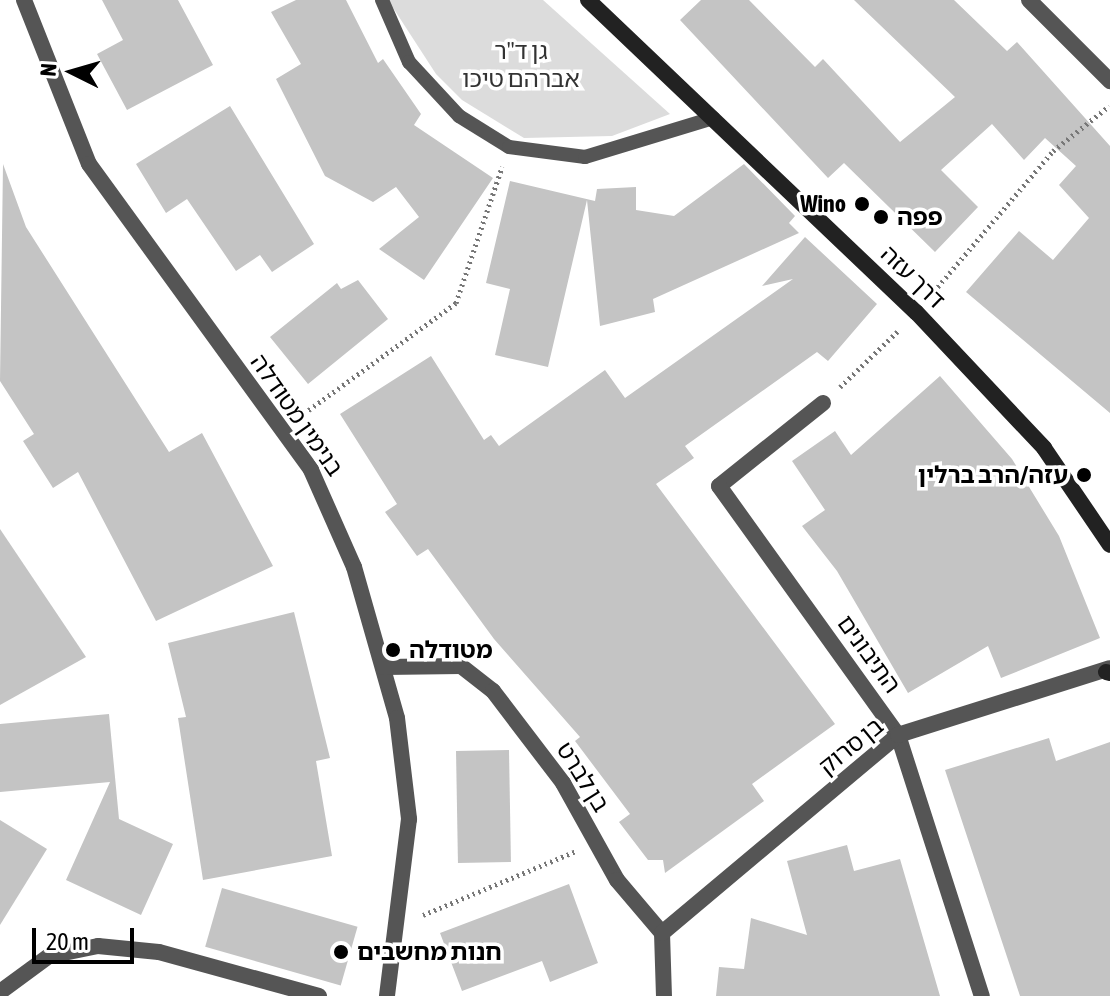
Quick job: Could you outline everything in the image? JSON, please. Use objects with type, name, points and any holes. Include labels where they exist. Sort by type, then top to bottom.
[{"type":"street","name":"בנימין מטודלה","points":[[24,0],[79,141],[121,217],[281,429],[340,527],[384,667],[409,819],[387,996]]},
{"type":"street","name":"דרך עזה","points":[[588,0],[916,312],[1044,448],[1110,545]]},
{"type":"street","points":[[1029,0],[1110,81]]},
{"type":"street","name":"התיבונים","points":[[823,403],[719,486],[898,735],[982,996]]},
{"type":"street","name":"בן לברט","points":[[384,667],[461,666],[493,691],[563,783],[594,842],[662,933]]},
{"type":"street","name":"בן סרוק","points":[[662,933],[898,735],[1109,671]]},
{"type":"street","points":[[662,933],[664,996]]},
{"type":"street","points":[[0,992],[19,973],[67,949],[98,946],[159,952],[319,996]]},
{"type":"street","points":[[0,966],[19,973]]},
{"type":"lane","points":[[382,0],[409,62],[459,116],[509,147],[585,157],[713,118]]},
{"type":"path","points":[[823,403],[916,312],[1053,151],[1110,105]]},
{"type":"path","points":[[281,429],[456,303],[509,147]]},
{"type":"path","points":[[398,926],[594,842]]},
{"type":"green space","name":"גן ד\"ר אברהם טיכו","points":[[388,0],[543,0],[670,114],[612,136],[524,138],[462,100],[436,74]]},
{"type":"building","points":[[102,0],[178,0],[213,65],[127,110],[97,54],[123,40]]},
{"type":"building","points":[[296,0],[346,0],[378,63],[383,59],[421,114],[414,125],[493,178],[424,280],[379,249],[419,217],[396,187],[373,202],[325,176],[276,79],[301,64],[271,12]]},
{"type":"building","points":[[701,0],[749,0],[815,67],[823,59],[900,142],[955,97],[854,0],[954,0],[1007,51],[1017,42],[1110,146],[1110,413],[966,292],[1019,231],[1053,260],[1089,218],[1059,185],[1076,166],[1045,138],[1024,160],[992,124],[941,170],[978,207],[935,252],[844,163],[828,178],[680,20]]},
{"type":"building","points":[[230,106],[314,244],[272,272],[260,255],[236,271],[187,199],[166,213],[136,164]]},
{"type":"building","points":[[3,164],[26,227],[169,452],[202,433],[273,566],[156,621],[78,472],[53,488],[23,441],[34,434],[0,381]]},
{"type":"building","points":[[744,164],[795,216],[789,223],[799,233],[653,299],[655,312],[600,326],[587,200],[548,367],[495,355],[510,289],[486,283],[510,181],[595,201],[597,189],[636,187],[636,210],[674,216]]},
{"type":"building","points":[[805,237],[877,304],[828,361],[817,352],[685,446],[694,458],[656,484],[835,724],[752,784],[764,801],[665,873],[663,860],[648,860],[619,822],[630,814],[575,741],[580,737],[494,639],[428,549],[417,556],[385,512],[397,504],[340,414],[431,356],[484,440],[491,435],[499,446],[605,370],[625,398],[793,279],[762,286]]},
{"type":"building","points":[[358,280],[388,319],[308,384],[270,337],[337,283],[341,289]]},
{"type":"building","points":[[940,376],[1012,459],[1059,536],[1100,638],[1001,678],[988,646],[908,693],[837,571],[802,526],[825,510],[792,461],[835,431],[851,455]]},
{"type":"building","points":[[0,529],[86,657],[0,705]]},
{"type":"building","points":[[294,612],[330,758],[316,761],[332,856],[203,880],[178,718],[186,717],[168,643]]},
{"type":"building","points":[[109,714],[119,819],[173,844],[141,915],[66,880],[110,782],[0,792],[0,724]]},
{"type":"building","points":[[1049,738],[1056,761],[1110,742],[1110,996],[1020,996],[945,770]]},
{"type":"building","points":[[509,750],[511,862],[458,863],[456,751]]},
{"type":"building","points":[[0,820],[47,849],[0,925]]},
{"type":"building","points":[[847,845],[854,871],[900,859],[940,996],[716,996],[719,967],[744,969],[751,918],[807,935],[787,861]]},
{"type":"building","points":[[569,884],[598,963],[550,982],[542,961],[462,991],[440,933]]},
{"type":"building","points":[[222,888],[358,927],[341,986],[205,947]]},
{"type":"place","name":"Wino","points":[[862,204]]},
{"type":"place","name":"פפה","points":[[881,217]]},
{"type":"place","name":"עזה/הרב ברלין","points":[[1084,475]]},
{"type":"place","name":"מטודלה","points":[[393,650]]},
{"type":"place","name":"חנות מחשבים","points":[[341,952]]}]
